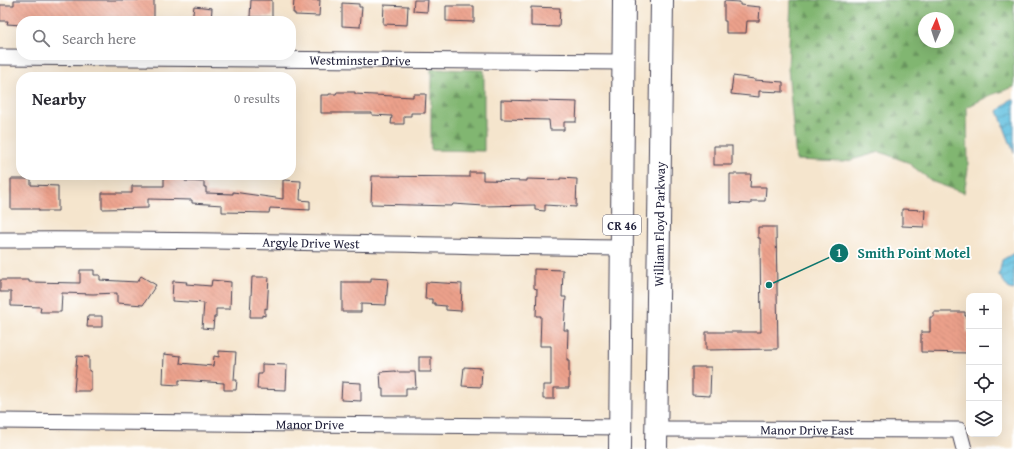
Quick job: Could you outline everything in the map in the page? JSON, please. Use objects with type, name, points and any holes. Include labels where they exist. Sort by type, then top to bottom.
[{"type":"highway","name":"CR 46","points":[[620,449],[624,0]]},
{"type":"highway","name":"William Floyd Parkway","points":[[656,439],[662,0]]},
{"type":"street","name":"Westminster Drive","points":[[0,57],[16,57]]},
{"type":"street","name":"Westminster Drive","points":[[296,59],[623,62]]},
{"type":"street","name":"Argyle Drive West","points":[[0,240],[102,239],[622,248]]},
{"type":"street","name":"Manor Drive","points":[[0,421],[620,427]]},
{"type":"street","name":"Manor Drive East","points":[[656,439],[959,430],[964,449]]},
{"type":"green space","points":[[791,0],[1014,0],[1014,87],[991,95],[967,107],[968,169],[964,193],[933,182],[907,162],[880,152],[844,162],[796,160],[788,68]]},
{"type":"green space","points":[[431,69],[484,70],[484,151],[431,150]]},
{"type":"water","points":[[1010,100],[1014,100],[1014,153],[998,111]]},
{"type":"water","points":[[1014,253],[1014,290],[1009,289],[999,275],[1002,260]]},
{"type":"building","points":[[14,0],[154,0],[154,16],[16,16],[16,25],[7,24],[8,21],[0,21],[0,5],[14,5]]},
{"type":"building","points":[[251,0],[272,0],[272,16],[250,16]]},
{"type":"building","points":[[294,0],[320,0],[319,16],[295,15],[295,13],[293,13]]},
{"type":"building","points":[[414,0],[428,0],[427,12],[413,11]]},
{"type":"building","points":[[724,1],[740,2],[740,5],[760,7],[759,21],[747,21],[746,33],[726,33],[726,21],[724,21]]},
{"type":"building","points":[[342,3],[359,4],[359,7],[362,7],[360,27],[342,26]]},
{"type":"building","points":[[384,5],[408,6],[407,25],[383,24]]},
{"type":"building","points":[[194,6],[212,8],[211,16],[193,16]]},
{"type":"building","points":[[446,6],[474,6],[474,22],[446,21]]},
{"type":"building","points":[[531,7],[560,8],[559,27],[531,26]]},
{"type":"building","points":[[733,76],[754,80],[783,82],[783,92],[759,91],[759,97],[731,94]]},
{"type":"building","points":[[337,92],[413,97],[413,94],[426,94],[425,113],[411,113],[411,116],[404,116],[404,124],[391,124],[392,116],[372,115],[372,113],[321,113],[321,95],[336,94]]},
{"type":"building","points":[[501,100],[577,102],[576,122],[564,122],[564,130],[550,130],[549,120],[501,119]]},
{"type":"building","points":[[714,146],[732,146],[732,165],[714,165]]},
{"type":"building","points":[[469,172],[483,172],[483,180],[527,181],[527,179],[577,179],[576,207],[545,205],[545,211],[535,210],[535,205],[484,206],[453,204],[452,206],[371,204],[372,176],[469,177]]},
{"type":"building","points":[[730,174],[751,174],[750,187],[766,187],[765,201],[751,201],[751,204],[730,203]]},
{"type":"building","points":[[11,179],[31,180],[31,185],[58,186],[58,211],[11,209]]},
{"type":"building","points":[[164,180],[204,182],[206,193],[233,194],[233,192],[283,199],[283,180],[301,181],[300,200],[310,201],[310,210],[270,208],[269,213],[222,212],[222,205],[192,203],[192,200],[148,199],[148,208],[102,209],[102,193],[132,193],[132,186],[164,186]]},
{"type":"building","points":[[902,209],[925,210],[924,227],[902,226]]},
{"type":"building","points":[[758,227],[776,227],[778,349],[706,350],[706,332],[761,332],[760,238],[758,238]]},
{"type":"building","points":[[534,269],[563,270],[562,297],[566,297],[564,330],[568,330],[567,360],[569,360],[569,388],[554,388],[554,399],[543,399],[543,385],[551,385],[551,346],[540,346],[541,316],[536,316],[537,289],[534,288]]},
{"type":"building","points":[[80,270],[94,270],[94,275],[100,275],[100,280],[137,282],[141,276],[156,285],[143,305],[117,303],[117,293],[62,293],[61,312],[40,312],[41,307],[11,306],[11,292],[0,292],[0,280],[80,283]]},
{"type":"building","points":[[252,277],[269,277],[267,309],[265,308],[265,316],[262,315],[262,317],[250,317]]},
{"type":"building","points":[[371,278],[388,279],[386,305],[361,304],[361,312],[342,312],[342,282],[371,282]]},
{"type":"building","points":[[212,280],[231,282],[230,309],[216,309],[213,329],[202,328],[204,303],[172,301],[173,281],[187,282],[186,284],[211,286]]},
{"type":"building","points":[[426,282],[462,284],[461,311],[446,310],[446,306],[435,305],[435,303],[432,303],[432,299],[425,299]]},
{"type":"building","points":[[934,312],[965,312],[966,353],[921,352],[921,332],[930,332],[930,317],[934,317]]},
{"type":"building","points":[[88,316],[102,316],[102,327],[87,327]]},
{"type":"building","points":[[219,351],[236,352],[234,380],[237,380],[236,390],[224,390],[224,383],[179,380],[179,385],[163,384],[164,354],[181,356],[180,363],[213,366],[214,356],[219,357]]},
{"type":"building","points":[[77,356],[89,357],[91,391],[74,391]]},
{"type":"building","points":[[419,357],[431,357],[431,372],[419,372]]},
{"type":"building","points":[[262,364],[287,365],[286,390],[257,389],[258,374],[262,374]]},
{"type":"building","points":[[464,367],[482,368],[481,387],[462,386]]},
{"type":"building","points":[[692,367],[711,367],[710,396],[692,395]]},
{"type":"building","points":[[380,372],[415,372],[416,388],[406,388],[406,396],[383,396]]},
{"type":"building","points":[[342,382],[361,383],[361,401],[341,400]]},
{"type":"place","name":"Smith Point Motel","points":[[769,285]]}]
